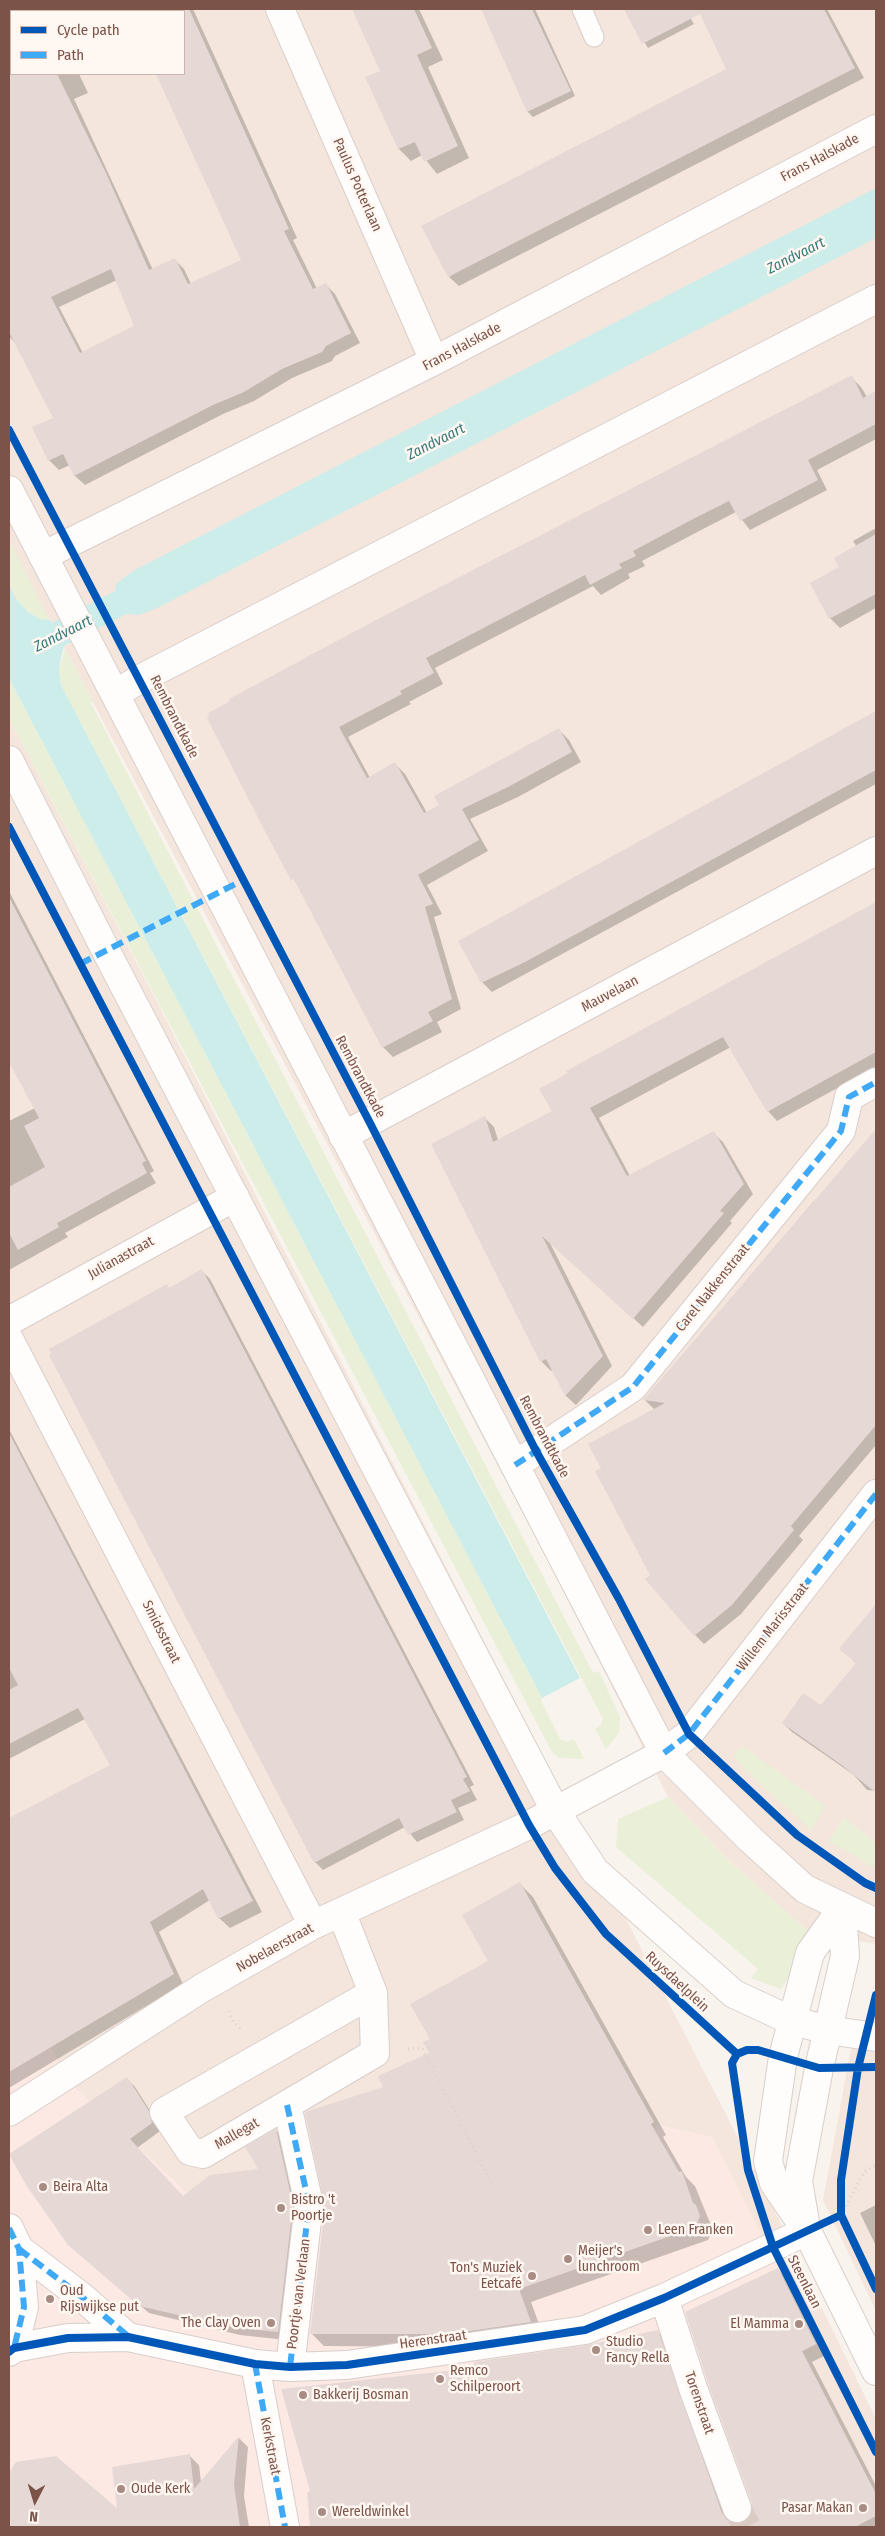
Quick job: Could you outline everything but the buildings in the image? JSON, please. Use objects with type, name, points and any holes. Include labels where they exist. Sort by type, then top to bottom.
[{"type":"street","name":"Paulus Potterlaan","points":[[280,9],[434,361]]},
{"type":"street","name":"Frans Halskade","points":[[44,556],[434,361],[876,129]]},
{"type":"street","points":[[115,694],[149,674],[876,300]]},
{"type":"street","points":[[9,490],[664,1753],[743,1833],[805,1888],[842,1908],[876,1923]]},
{"type":"street","points":[[9,760],[556,1812],[664,1753]]},
{"type":"street","name":"Mauvelaan","points":[[343,1136],[876,851]]},
{"type":"street","name":"Carel Nakkenstraat","points":[[515,1465],[632,1387],[841,1131],[849,1096],[876,1082]]},
{"type":"street","name":"Julianastraat","points":[[9,1321],[235,1197]]},
{"type":"street","name":"Smidsstraat","points":[[9,1339],[313,1925]]},
{"type":"street","name":"Willem Marisstraat","points":[[664,1753],[689,1734],[876,1494]]},
{"type":"street","name":"Nobelaerstraat","points":[[9,2112],[202,1988],[313,1925],[342,1914],[556,1812]]},
{"type":"street","name":"Ruysdaelplein","points":[[556,1812],[596,1872],[734,1994],[790,2020],[827,2030],[876,2037]]},
{"type":"street","points":[[790,2020],[810,1953],[842,1908]]},
{"type":"street","points":[[827,2030],[845,1956],[842,1908]]},
{"type":"street","points":[[342,1914],[373,1993],[375,2053]]},
{"type":"street","name":"Mallegat","points":[[373,1993],[164,2112],[190,2151],[203,2154],[375,2053]]},
{"type":"street","name":"Steenlaan","points":[[790,2020],[775,2105],[768,2161],[774,2183],[807,2231],[876,2371]]},
{"type":"street","name":"Steenlaan","points":[[807,2231],[798,2181],[827,2030]]},
{"type":"street","name":"Poortje van Verlaan","points":[[287,2105],[309,2204],[290,2367]]},
{"type":"street","name":"Herenstraat","points":[[11,2350],[68,2338],[128,2337],[255,2364],[290,2367],[347,2365],[585,2330],[664,2298],[807,2231]]},
{"type":"street","points":[[14,2238],[128,2337]]},
{"type":"street","points":[[11,2350],[24,2307],[14,2238]]},
{"type":"street","name":"Torenstraat","points":[[664,2298],[693,2388],[737,2508]]},
{"type":"street","name":"Kerkstraat","points":[[255,2364],[285,2527]]},
{"type":"lane","points":[[582,9],[594,37]]},
{"type":"path","points":[[231,2015],[234,2023]]},
{"type":"path","points":[[375,2053],[422,2048],[494,2190]]},
{"type":"path","points":[[807,2231],[842,2218],[864,2172],[876,2165]]},
{"type":"path","points":[[841,2198],[842,2218]]},
{"type":"shaded area","points":[[9,9],[876,9],[876,1944],[810,1933],[726,1858],[668,1797],[545,1555],[9,544]]},
{"type":"shaded area","points":[[9,718],[155,998],[762,2185],[876,2419],[876,2527],[9,2527]]},
{"type":"shaded area","points":[[9,1961],[68,2081],[220,2223],[474,2205],[660,2125],[712,2137],[818,2345],[605,2432],[378,2475],[389,2527],[9,2527]]},
{"type":"shaded area","points":[[876,2037],[876,2311],[823,2200],[851,2049]]},
{"type":"green space","points":[[11,544],[50,621],[40,619],[28,612],[17,600],[9,585],[9,545]]},
{"type":"green space","points":[[65,649],[93,701],[91,703],[593,1673],[599,1671],[620,1717],[619,1733],[606,1749],[595,1729],[601,1725],[603,1719],[61,685],[59,670]]},
{"type":"green space","points":[[9,678],[542,1698],[541,1701],[560,1739],[567,1742],[574,1739],[584,1759],[559,1758],[552,1752],[9,718]]},
{"type":"green space","points":[[742,1746],[826,1806],[811,1830],[753,1777],[733,1755]]},
{"type":"green space","points":[[668,1797],[726,1858],[810,1933],[795,1967],[781,1989],[751,1978],[758,1969],[616,1847],[618,1819]]},
{"type":"green space","points":[[844,1818],[876,1843],[876,1869],[829,1841]]},
{"type":"water","name":"Zandvaart","points":[[876,188],[876,238],[157,608],[139,615],[127,614],[64,646],[61,658],[59,670],[61,685],[580,1678],[542,1698],[9,678],[9,585],[17,600],[28,612],[40,619],[50,620],[52,623],[115,591],[116,584],[133,571]]},
{"type":"tunnel","points":[[737,2508],[747,2527]]},
{"type":"marked path","points":[[80,964],[243,880]]},
{"type":"marked path","points":[[515,1465],[633,1387],[841,1131],[849,1097],[876,1082]]},
{"type":"marked path","points":[[664,1753],[689,1734],[876,1494]]},
{"type":"marked path","points":[[287,2105],[309,2204],[290,2367]]},
{"type":"marked path","points":[[9,2228],[19,2249],[24,2307],[14,2348]]},
{"type":"marked path","points":[[19,2249],[82,2297],[128,2336]]},
{"type":"marked path","points":[[255,2364],[285,2527]]},
{"type":"cycle path","name":"Rembrandtkade","points":[[9,430],[370,1123],[536,1451],[619,1599],[689,1734],[797,1835],[865,1883],[876,1888]]},
{"type":"cycle path","points":[[9,827],[529,1825],[555,1868],[606,1934],[737,2054]]},
{"type":"cycle path","points":[[876,1995],[858,2068],[841,2180],[841,2215],[876,2289]]},
{"type":"cycle path","points":[[737,2054],[747,2050],[758,2050],[819,2068],[876,2067]]},
{"type":"cycle path","points":[[737,2054],[732,2063],[748,2170],[773,2247],[876,2452]]},
{"type":"cycle path","points":[[9,2352],[14,2348],[68,2338],[128,2337],[255,2364],[290,2367],[347,2365],[585,2330],[664,2298],[841,2215]]},
{"type":"place","name":"Beira Alta","points":[[43,2187]]},
{"type":"place","name":"Bistro 't Poortje","points":[[281,2208]]},
{"type":"place","name":"Leen Franken","points":[[648,2230]]},
{"type":"place","name":"Meijer's lunchroom","points":[[568,2259]]},
{"type":"place","name":"Ton's Muziek Eetcafé","points":[[532,2276]]},
{"type":"place","name":"Oud Rijswijkse put","points":[[50,2299]]},
{"type":"place","name":"The Clay Oven","points":[[271,2323]]},
{"type":"place","name":"El Mamma","points":[[799,2324]]},
{"type":"place","name":"Studio Fancy Rella","points":[[596,2350]]},
{"type":"place","name":"Remco Schilperoort","points":[[440,2379]]},
{"type":"place","name":"Bakkerij Bosman","points":[[303,2395]]},
{"type":"place","name":"Oude Kerk","points":[[121,2489]]},
{"type":"place","name":"Pasar Makan","points":[[863,2508]]},
{"type":"place","name":"Wereldwinkel","points":[[322,2512]]}]
